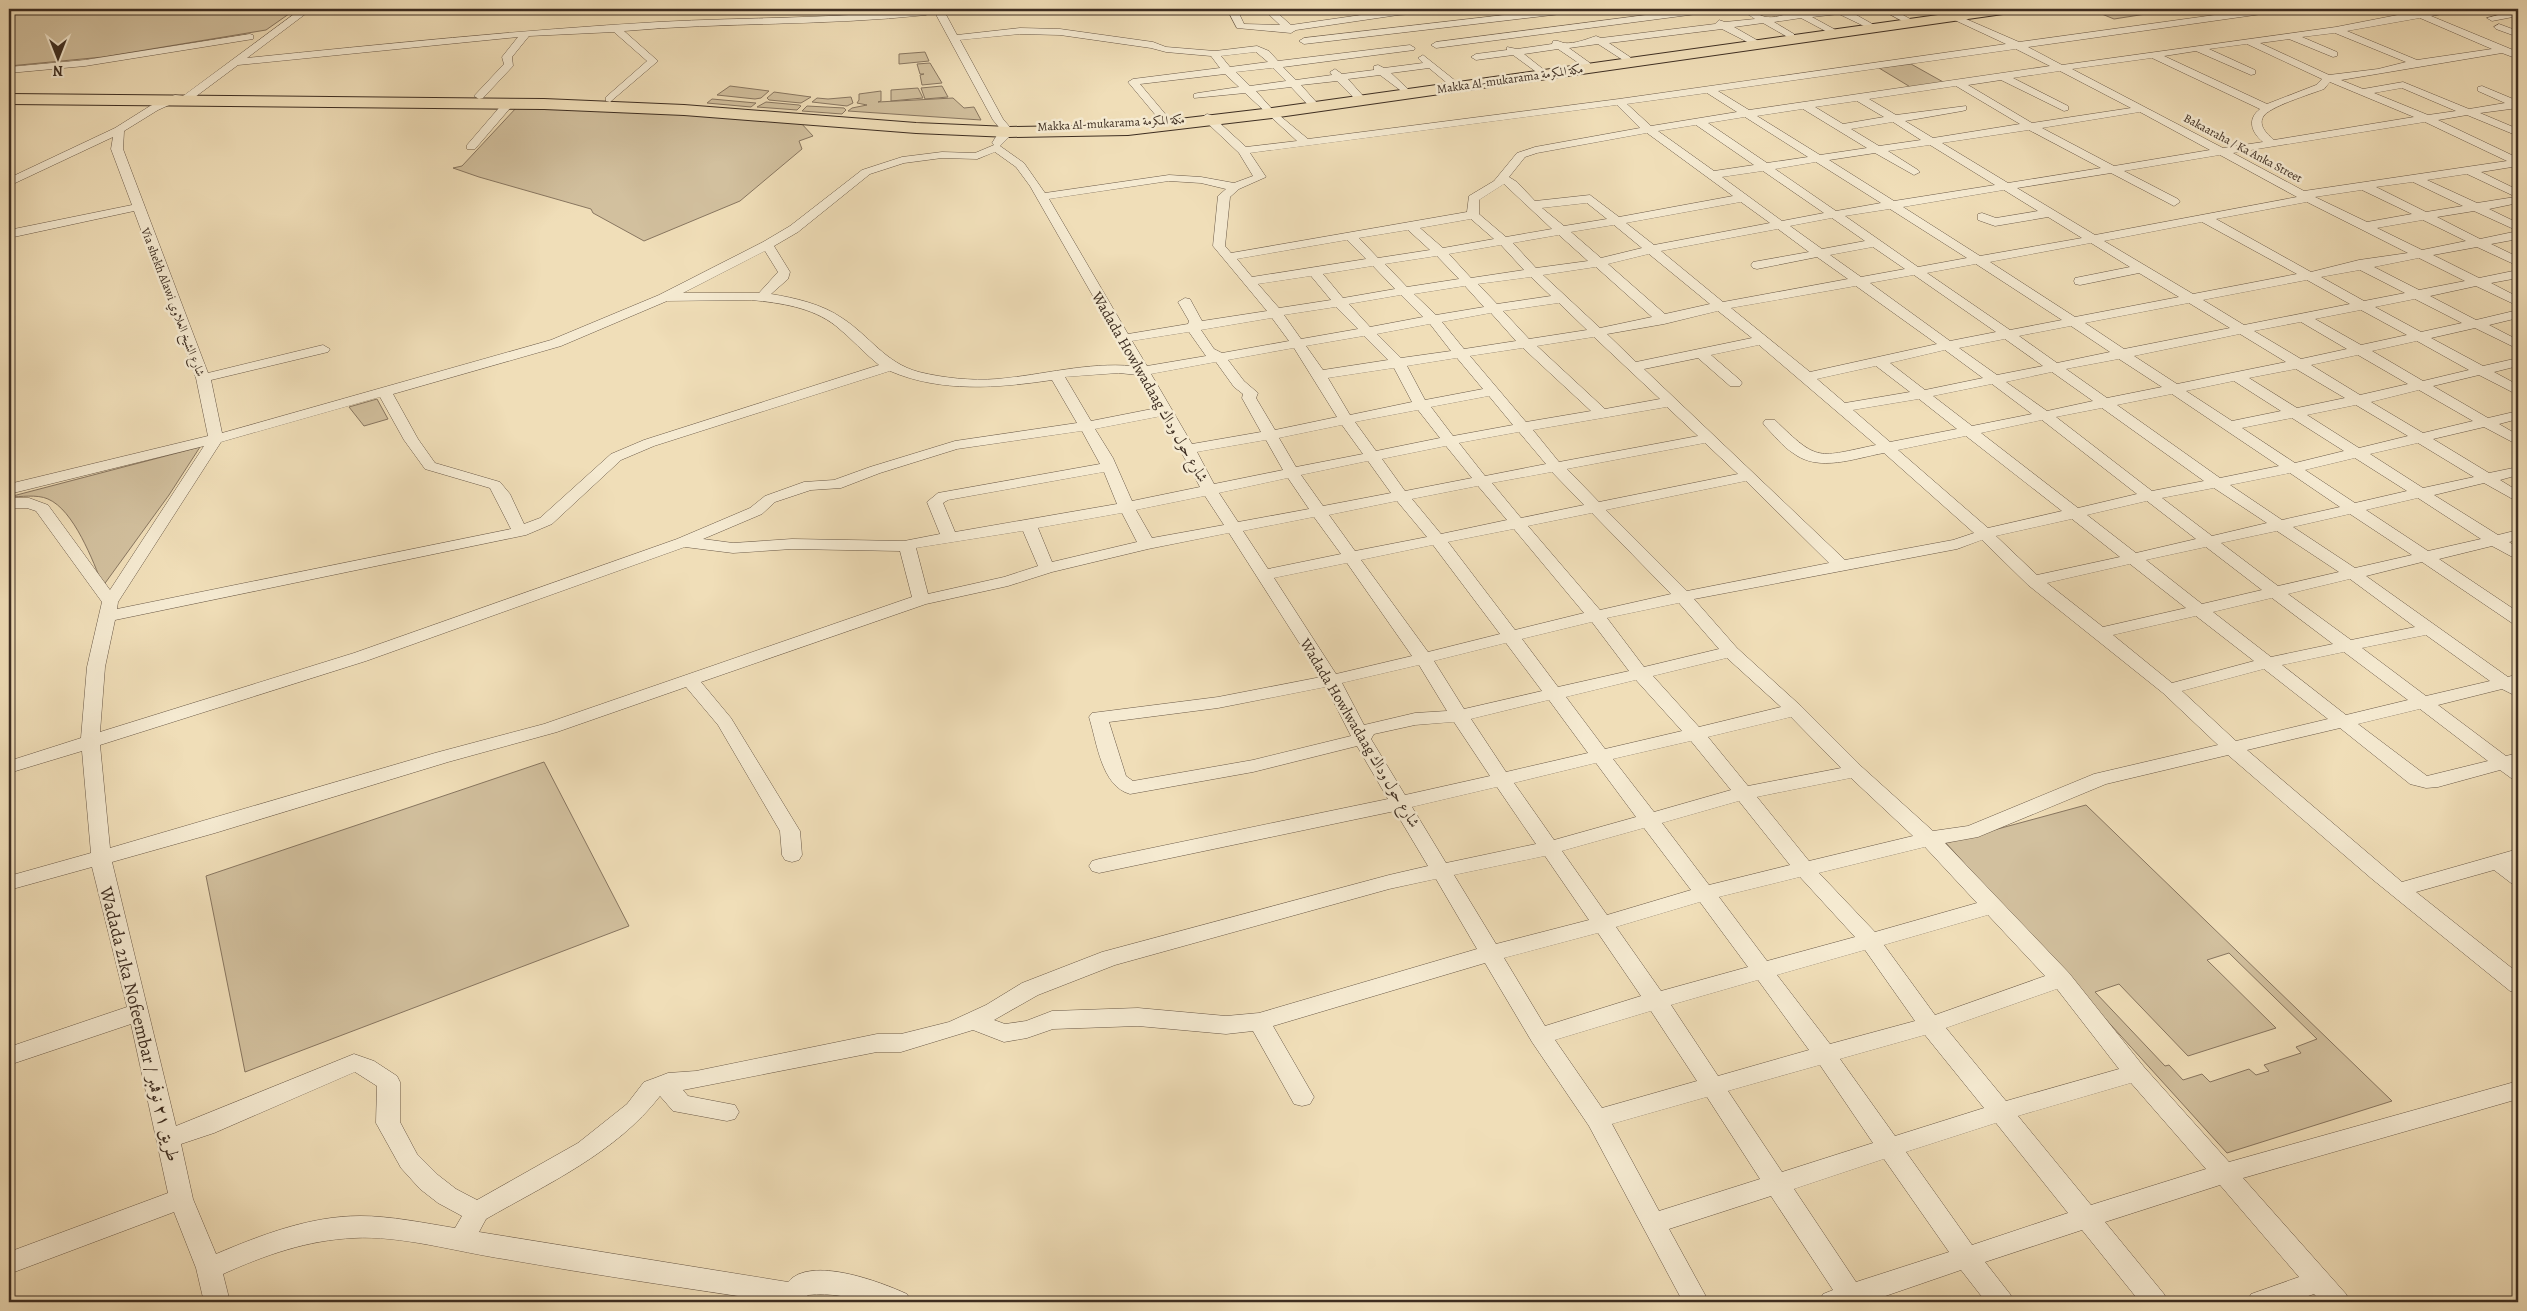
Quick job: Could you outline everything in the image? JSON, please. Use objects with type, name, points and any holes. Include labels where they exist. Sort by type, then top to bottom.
[{"type":"highway","name":"Makka Al-mukarama مكة المكرمة","points":[[999,134],[1086,132],[1270,111],[1991,9]]},
{"type":"highway","name":"Makka Al-mukarama مكة المكرمة","points":[[1270,111],[1404,90],[1455,85],[1539,71],[1756,43],[1791,36],[1909,21],[1947,14],[2010,9]]},
{"type":"highway","points":[[172,100],[479,96],[833,118]]},
{"type":"highway","points":[[18,97],[508,104],[545,100],[610,99],[999,134]]},
{"type":"highway","name":"Makka Al-mukarama مكة المكرمة","points":[[999,134],[1211,118]]},
{"type":"street","points":[[9,182],[119,130],[238,62],[307,9]]},
{"type":"street","points":[[938,9],[999,134]]},
{"type":"street","points":[[1232,9],[1240,26],[1287,27],[1412,10],[1442,9]]},
{"type":"street","points":[[1268,9],[1304,41],[1359,97]]},
{"type":"street","points":[[1361,9],[1455,85]]},
{"type":"street","points":[[1304,41],[1333,39],[1344,35],[1433,26],[1555,10],[1578,9]]},
{"type":"street","points":[[1646,9],[1682,30]]},
{"type":"street","points":[[1436,45],[1712,9]]},
{"type":"street","points":[[1745,9],[1791,36]]},
{"type":"street","points":[[1790,9],[1830,31]]},
{"type":"street","points":[[1476,57],[1721,24],[1853,9]]},
{"type":"street","points":[[1885,9],[1909,21]]},
{"type":"street","points":[[2227,9],[2241,14]]},
{"type":"street","points":[[1243,152],[1619,102],[2014,44],[2276,9]]},
{"type":"street","points":[[2403,9],[2518,56]]},
{"type":"street","points":[[1473,215],[1473,199],[1502,178],[1521,155],[1534,150],[1748,113],[1959,84],[2152,54],[2336,30],[2456,9]]},
{"type":"street","points":[[2509,9],[2518,13]]},
{"type":"street","points":[[238,62],[526,32],[874,17],[925,10],[999,134]]},
{"type":"street","points":[[1412,10],[1452,43]]},
{"type":"street","points":[[1555,10],[1626,59]]},
{"type":"street","points":[[1697,10],[1756,43]]},
{"type":"street","points":[[1838,10],[1870,26]]},
{"type":"street","points":[[1317,13],[1338,26],[1344,38],[1404,90]]},
{"type":"street","points":[[1464,13],[1539,71]]},
{"type":"street","points":[[1607,13],[1641,35]]},
{"type":"street","points":[[2492,18],[2518,13]]},
{"type":"street","name":"Bakaaraha / Ka Anka Street","points":[[1947,14],[2014,44],[2142,109],[2305,196],[2518,302]]},
{"type":"street","points":[[1276,17],[1292,16]]},
{"type":"street","points":[[1517,16],[1586,65]]},
{"type":"street","points":[[935,27],[951,34],[1020,31],[1069,32],[1084,37],[1153,46],[1160,49],[1195,50],[1215,54],[1257,49],[1279,64],[1313,104]]},
{"type":"street","points":[[2499,27],[2518,34]]},
{"type":"street","points":[[610,99],[653,61],[616,29]]},
{"type":"street","points":[[2336,30],[2416,63]]},
{"type":"street","points":[[479,96],[509,64],[507,56],[526,32]]},
{"type":"street","points":[[9,70],[77,64],[250,36]]},
{"type":"street","points":[[2290,36],[2333,54]]},
{"type":"street","points":[[2249,42],[2328,78],[2425,118],[2518,163]]},
{"type":"street","points":[[2272,144],[2261,135],[2256,123],[2258,115],[2267,108],[2320,87],[2328,78],[2378,72],[2416,63],[2518,47]]},
{"type":"street","points":[[1189,87],[1230,71],[1410,48]]},
{"type":"street","points":[[2196,48],[2251,72]]},
{"type":"street","points":[[1215,54],[1221,64],[1306,143]]},
{"type":"street","points":[[2152,54],[2267,108]]},
{"type":"street","points":[[2235,65],[2285,58]]},
{"type":"street","points":[[1167,122],[1133,82],[1250,90],[1431,65]]},
{"type":"street","points":[[2003,77],[2064,108]]},
{"type":"street","points":[[1959,84],[2032,127],[2174,202]]},
{"type":"street","points":[[2362,92],[2403,85],[2517,132]]},
{"type":"street","points":[[1189,87],[1211,118],[1243,152],[1260,177],[1235,187],[1224,196],[1219,246],[1276,313],[1319,375],[1346,420],[1401,496],[1438,540],[1554,692],[1600,756],[1706,893],[1825,1055],[1966,1257],[2001,1302]]},
{"type":"street","points":[[1708,89],[1894,205],[2073,321],[2518,619]]},
{"type":"street","points":[[2482,90],[2518,104]]},
{"type":"street","points":[[1860,98],[2518,497]]},
{"type":"street","points":[[1619,102],[1649,130],[1822,253],[1859,283],[2045,416],[2422,702],[2513,765]]},
{"type":"street","points":[[471,147],[508,104]]},
{"type":"street","points":[[1122,339],[1405,291],[1598,262],[1652,249],[1832,215],[2109,168],[2225,153],[2425,118],[2518,104]]},
{"type":"street","points":[[1804,105],[1914,172]]},
{"type":"street","points":[[1839,128],[1962,108]]},
{"type":"street","points":[[1712,175],[2142,109]]},
{"type":"street","points":[[1698,121],[1832,215],[1916,270],[2217,483],[2514,685]]},
{"type":"street","name":"Via shekh Alawi شارع الشيخ العلاوي","points":[[119,130],[117,149],[203,378],[216,439]]},
{"type":"street","points":[[2470,140],[2517,132]]},
{"type":"street","points":[[9,489],[216,439],[556,342],[664,298],[767,245],[801,224],[866,172],[902,160],[942,155],[977,156],[999,134]]},
{"type":"street","name":"Wadada Howlwadaag شارع حول وداك","points":[[999,134],[1042,197],[1122,339],[1143,371],[1188,449],[1209,490],[1262,575],[1331,679],[1362,739],[1540,1036],[1597,1119],[1696,1302]]},
{"type":"street","points":[[1319,375],[1598,332],[1664,320],[1721,306],[1859,283],[1916,270],[2095,239],[2305,196],[2518,163]]},
{"type":"street","points":[[2470,171],[2518,194]]},
{"type":"street","points":[[1042,197],[1169,178],[1201,180],[1235,187]]},
{"type":"street","points":[[1502,178],[1513,184],[1532,205],[1664,320]]},
{"type":"street","points":[[2415,179],[2518,227]]},
{"type":"street","points":[[2364,186],[2518,262]]},
{"type":"street","points":[[1250,281],[1440,252],[1563,231],[1617,219],[1744,198]]},
{"type":"street","points":[[1532,205],[1590,199],[1617,219],[1807,377],[1985,534],[2034,581],[2169,689],[2231,747],[2399,890],[2518,985]]},
{"type":"street","points":[[2366,226],[2518,200]]},
{"type":"street","points":[[9,234],[138,207]]},
{"type":"street","points":[[1982,217],[1995,222],[2050,213]]},
{"type":"street","points":[[1228,257],[1473,215],[1504,241],[1533,272],[1749,476],[1841,566]]},
{"type":"street","points":[[2204,218],[2415,336],[2518,391]]},
{"type":"street","points":[[1410,225],[1440,252],[1468,283],[1496,309],[1527,344],[1602,414]]},
{"type":"street","points":[[1349,235],[1377,261],[1434,321],[1556,467],[1684,598],[1731,652],[1795,710],[1855,771],[1929,839],[1994,906],[2061,979],[2136,1073],[2226,1173],[2337,1302]]},
{"type":"street","points":[[1807,377],[1947,346],[2359,264],[2518,235]]},
{"type":"street","points":[[1757,265],[1875,243]]},
{"type":"street","points":[[762,298],[770,286],[783,276],[784,272],[767,245]]},
{"type":"street","points":[[2359,264],[2518,344]]},
{"type":"street","points":[[2080,281],[2143,268]]},
{"type":"street","points":[[1314,271],[1340,303],[1399,364],[1421,404],[1481,480],[1596,616],[1639,672],[1695,733],[1804,869],[1869,939],[1930,1025],[2085,1218],[2156,1302]]},
{"type":"street","points":[[1842,408],[1924,394],[2242,328],[2518,274]]},
{"type":"street","points":[[664,298],[727,295],[762,298],[805,307],[831,316],[891,366],[921,376],[964,384],[1012,382],[1124,368],[1143,371],[1561,299]]},
{"type":"street","points":[[1185,302],[1196,321],[1193,327]]},
{"type":"street","points":[[1770,423],[1806,457],[1816,460],[1970,432],[2298,364],[2518,314]]},
{"type":"street","points":[[2302,317],[2356,350],[2420,384],[2518,441]]},
{"type":"street","points":[[1193,327],[1209,352],[1219,357],[1239,384],[1251,393],[1249,398],[1292,473],[1423,658],[1459,716],[1657,1002],[1712,1088],[1778,1185],[1846,1300],[1966,1257],[2226,1173],[2518,1090]]},
{"type":"street","points":[[1634,367],[1763,340]]},
{"type":"street","points":[[203,378],[322,349]]},
{"type":"street","points":[[1701,353],[1735,383]]},
{"type":"street","points":[[1880,362],[1924,394],[1970,432],[2417,779],[2426,782],[2513,765]]},
{"type":"street","points":[[2229,426],[2359,400],[2518,362]]},
{"type":"street","points":[[9,503],[29,503],[42,508],[109,609],[520,532],[546,521],[616,457],[649,442],[891,366]]},
{"type":"street","points":[[1057,376],[1087,426],[1109,467],[1126,506],[1148,544]]},
{"type":"street","points":[[2236,376],[2518,555]]},
{"type":"street","points":[[384,391],[410,440],[430,466],[495,485],[502,494],[520,532]]},
{"type":"street","points":[[1188,449],[1270,435],[1492,391]]},
{"type":"street","points":[[683,542],[733,548],[792,544],[907,546],[915,542],[1126,506],[1452,441],[1670,402]]},
{"type":"street","points":[[9,767],[90,740],[360,657],[683,542],[756,511],[770,499],[809,485],[836,485],[883,467],[955,445],[1087,426],[1165,411]]},
{"type":"street","points":[[1731,652],[1554,692],[1459,716],[1415,719],[1368,730],[1362,739],[1253,766],[1130,788],[1118,779],[1098,717],[1144,714],[1221,702],[1331,679],[1596,616],[1956,544],[1985,534],[2149,496],[2293,468],[2518,414]]},
{"type":"street","points":[[9,883],[208,828],[442,757],[550,728],[921,600],[1148,544],[1708,438]]},
{"type":"street","name":"Wadada 21ka Nofeembar / طريق ٢١ نوفمبر","points":[[216,439],[109,609],[96,667],[90,740],[103,873],[138,1012],[181,1199],[209,1268],[216,1302]]},
{"type":"street","points":[[949,537],[935,502],[943,496],[1109,467]]},
{"type":"street","points":[[2034,581],[2518,471]]},
{"type":"street","points":[[1262,575],[1749,476]]},
{"type":"street","points":[[1028,524],[1046,568]]},
{"type":"street","points":[[2100,633],[2198,609],[2426,559],[2518,535]]},
{"type":"street","points":[[907,546],[921,600]]},
{"type":"street","points":[[2169,689],[2268,663],[2429,629]]},
{"type":"street","points":[[689,680],[725,722],[790,831],[792,855]]},
{"type":"street","points":[[972,1021],[1004,1033],[1027,1029],[1052,1020],[1138,1016],[1226,1025],[1259,1022],[1491,953],[1602,924],[1706,893],[1929,839],[1971,832],[2101,779],[2422,702],[2514,685]]},
{"type":"street","points":[[1099,866],[1401,803],[1795,710]]},
{"type":"street","points":[[462,1239],[477,1212],[586,1150],[635,1110],[652,1089],[663,1084],[696,1080],[878,1043],[901,1043],[954,1029],[994,1011],[1030,989],[1110,958],[1440,870],[1549,848],[1745,793],[1855,771]]},
{"type":"street","points":[[2399,890],[2518,856]]},
{"type":"street","points":[[2498,862],[2518,878]]},
{"type":"street","points":[[1540,1036],[1598,1016],[1657,1002],[1869,939],[1994,906]]},
{"type":"street","points":[[1597,1119],[1930,1025],[2061,979]]},
{"type":"street","points":[[9,1056],[138,1012]]},
{"type":"street","points":[[1259,1022],[1302,1097]]},
{"type":"street","points":[[168,1139],[206,1126],[354,1063],[366,1067],[389,1082],[388,1123],[409,1161],[429,1182],[447,1196],[477,1212]]},
{"type":"street","points":[[1654,1223],[1778,1185],[2001,1112],[2136,1073]]},
{"type":"street","points":[[663,1084],[681,1104],[727,1112]]},
{"type":"street","points":[[9,1262],[181,1199]]},
{"type":"street","points":[[209,1268],[239,1254],[324,1230],[373,1228],[462,1239],[501,1248],[784,1292],[792,1296],[800,1285],[828,1282],[867,1288],[898,1302]]},
{"type":"street","points":[[2260,1302],[2319,1281]]},
{"type":"shaded area","points":[[9,9],[296,9],[266,30],[103,57],[9,66]]},
{"type":"shaded area","points":[[2132,9],[2146,14],[2114,19],[2092,10]]},
{"type":"shaded area","points":[[925,52],[929,61],[899,64],[899,54]]},
{"type":"shaded area","points":[[930,63],[942,83],[922,85],[920,75],[924,74],[920,74],[917,64]]},
{"type":"shaded area","points":[[1911,64],[1945,83],[1912,88],[1879,68]]},
{"type":"shaded area","points":[[730,86],[769,91],[761,98],[755,99],[717,95]]},
{"type":"shaded area","points":[[942,86],[948,97],[925,99],[921,88]]},
{"type":"shaded area","points":[[918,88],[923,98],[891,101],[891,90]]},
{"type":"shaded area","points":[[881,91],[881,101],[878,102],[953,98],[964,108],[974,107],[981,120],[848,111],[852,108],[867,105],[857,103],[859,94]]},
{"type":"shaded area","points":[[774,92],[811,97],[801,103],[769,100],[767,98]]},
{"type":"shaded area","points":[[851,97],[853,103],[847,106],[812,102],[817,98]]},
{"type":"shaded area","points":[[712,99],[756,103],[751,107],[707,103]]},
{"type":"shaded area","points":[[766,102],[801,106],[797,110],[757,107]]},
{"type":"shaded area","points":[[807,106],[844,108],[846,110],[842,114],[802,111]]},
{"type":"shaded area","points":[[517,107],[641,111],[800,122],[813,136],[799,141],[802,149],[740,201],[644,241],[593,213],[591,209],[453,168],[462,166]]},
{"type":"shaded area","points":[[377,399],[388,419],[364,426],[349,407]]},
{"type":"shaded area","points":[[200,447],[169,495],[103,586],[82,537],[66,514],[57,505],[48,499],[39,497],[9,497]]},
{"type":"shaded area","points":[[544,762],[629,926],[245,1072],[206,876]]},
{"type":"shaded area","points":[[2086,805],[2392,1101],[2227,1153],[1946,843]],"holes":[[[2229,953],[2317,1039],[2296,1047],[2301,1053],[2264,1065],[2269,1071],[2256,1075],[2249,1069],[2210,1082],[2202,1074],[2183,1080],[2169,1065],[2165,1066],[2095,992],[2119,984],[2188,1056],[2276,1028],[2207,960]]]}]
